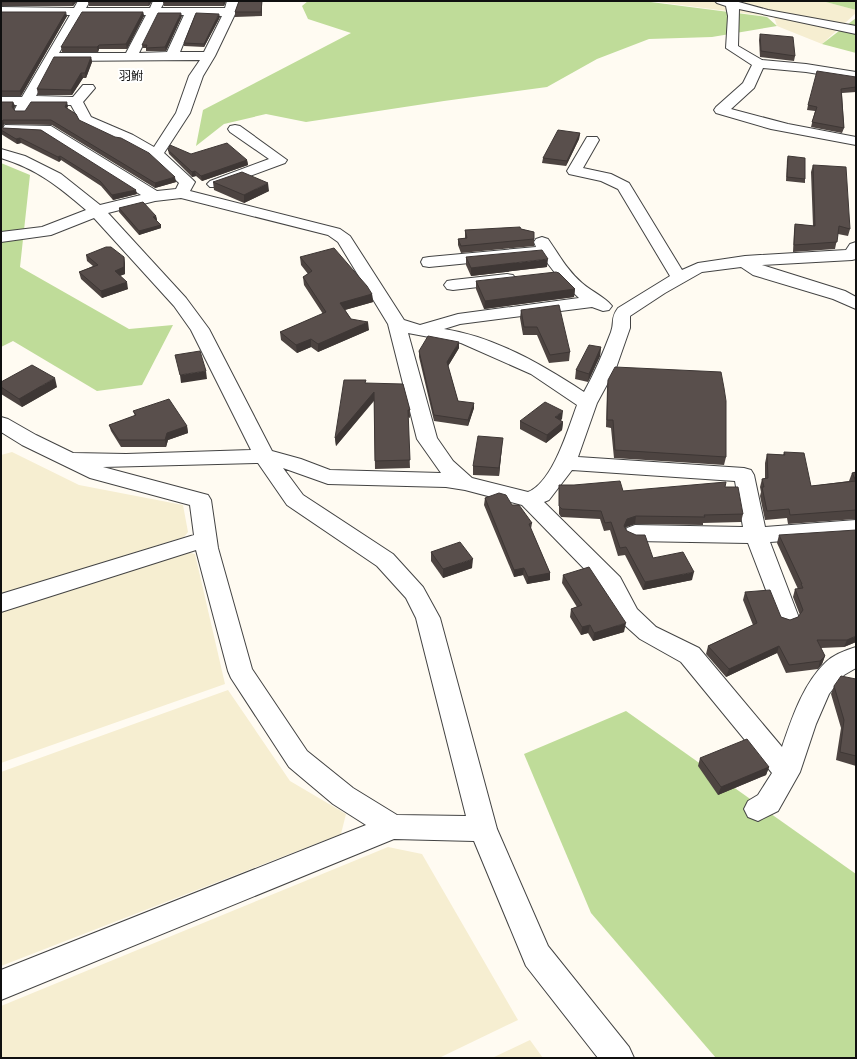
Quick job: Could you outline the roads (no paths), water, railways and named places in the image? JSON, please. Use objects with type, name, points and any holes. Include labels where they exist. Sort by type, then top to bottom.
[{"type":"street","points":[[727,2],[768,14],[856,30]]},
{"type":"street","points":[[727,2],[734,16],[732,48],[758,64],[856,76]]},
{"type":"street","points":[[5,133],[28,101],[50,57],[82,6]]},
{"type":"street","points":[[5,10],[82,6],[157,6],[191,12],[231,6]]},
{"type":"street","points":[[131,56],[157,6]]},
{"type":"street","points":[[156,154],[183,113],[196,76],[209,56],[231,6]]},
{"type":"street","points":[[172,56],[191,12]]},
{"type":"street","points":[[50,57],[209,56]]},
{"type":"street","points":[[758,64],[749,85],[721,110],[758,123],[788,130],[856,141]]},
{"type":"street","points":[[76,102],[88,88]]},
{"type":"street","points":[[1,100],[67,100],[76,102],[86,120],[128,138],[156,154],[187,182],[185,193]]},
{"type":"street","points":[[5,133],[46,129],[154,196]]},
{"type":"street","points":[[1,237],[45,232],[97,211],[154,196],[185,193],[280,160],[235,129]]},
{"type":"street","points":[[592,140],[574,171],[599,174],[613,179],[624,186],[679,278]]},
{"type":"street","points":[[1,153],[20,159],[56,177],[97,211],[180,302],[200,329],[264,456],[294,500],[385,560],[415,593],[428,618],[483,829],[537,956],[618,1058]]},
{"type":"street","points":[[185,193],[334,232],[344,239],[397,324],[427,439],[446,466],[465,483]]},
{"type":"street","points":[[429,262],[544,247],[554,273],[595,301],[621,316]]},
{"type":"street","points":[[529,500],[541,495],[566,463],[587,403],[607,368],[621,328],[621,316],[624,312],[653,292],[698,268],[745,261],[855,253]]},
{"type":"street","points":[[745,261],[759,271],[839,295],[856,304]]},
{"type":"street","points":[[453,284],[523,277]]},
{"type":"street","points":[[419,330],[458,319],[595,301]]},
{"type":"street","points":[[397,324],[419,330],[466,338],[538,370],[587,403]]},
{"type":"street","points":[[1,424],[29,440],[97,473],[200,500],[206,539],[240,671],[298,760],[343,796],[393,827]]},
{"type":"street","points":[[71,460],[126,461],[264,456],[294,464],[328,477],[446,480],[465,483],[529,500],[612,582],[628,615],[648,633],[690,655],[787,772]]},
{"type":"street","points":[[566,463],[744,475],[756,535],[787,618]]},
{"type":"street","points":[[635,533],[756,535],[856,528]]},
{"type":"street","points":[[1,603],[206,539]]},
{"type":"street","points":[[758,809],[768,803],[787,772],[803,724],[819,689],[835,668],[856,656]]},
{"type":"street","points":[[1,985],[393,827],[483,829]]},
{"type":"district","name":"羽鮒","points":[[131,75]]}]
